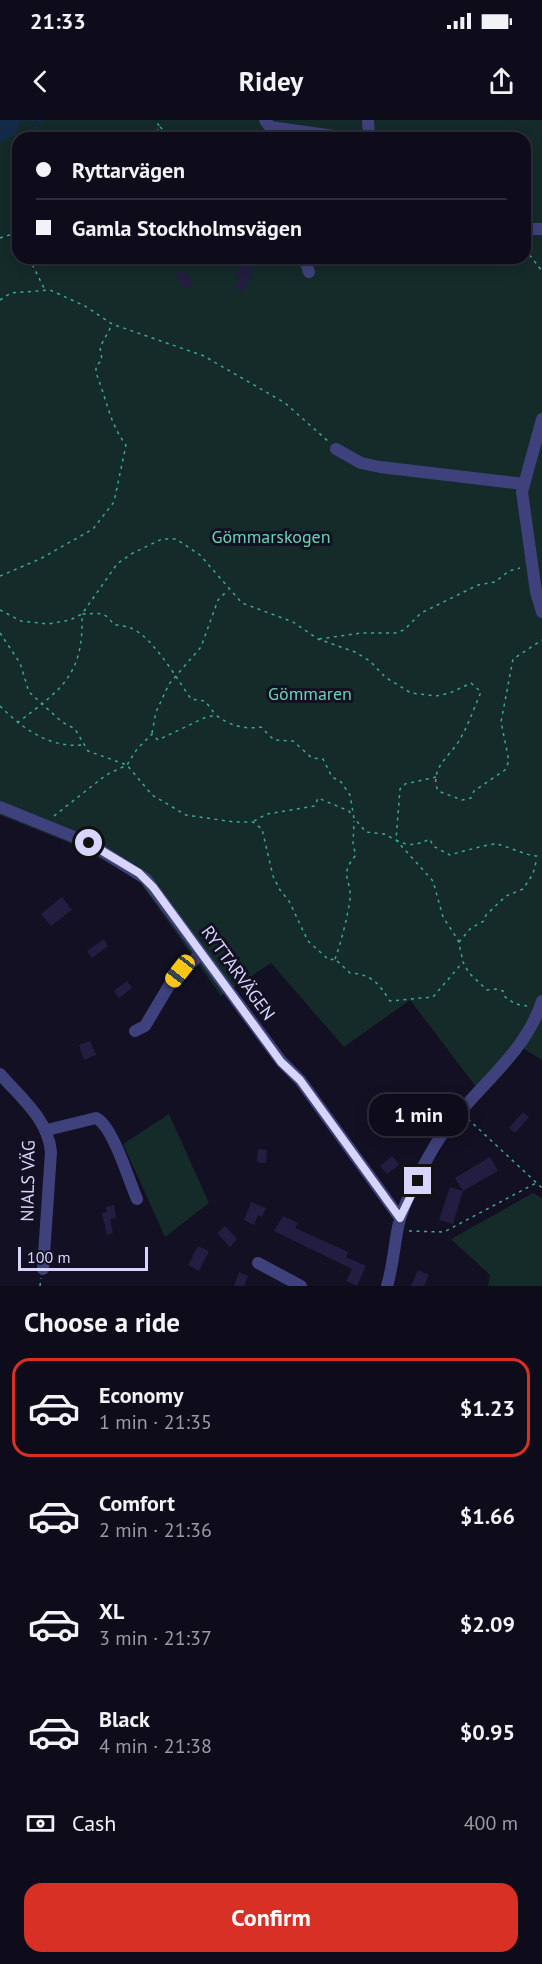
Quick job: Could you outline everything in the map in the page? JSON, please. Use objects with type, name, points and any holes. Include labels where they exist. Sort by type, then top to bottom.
[{"type":"street","points":[[265,121],[270,127],[305,132]]},
{"type":"street","points":[[306,264],[309,272]]},
{"type":"street","points":[[542,419],[524,484],[523,507],[542,612]]},
{"type":"street","points":[[336,448],[361,463],[380,467],[524,484]]},
{"type":"street","name":"RYTTARVÄGEN","points":[[0,807],[89,843],[142,876],[281,1062],[300,1080],[401,1224]]},
{"type":"street","points":[[135,1030],[145,1026],[170,984],[201,953]]},
{"type":"street","points":[[387,1286],[401,1224],[425,1163],[442,1135],[519,1046],[540,1006]]},
{"type":"street","name":"NIALS VÄG","points":[[0,1074],[46,1130],[51,1152],[43,1269]]},
{"type":"street","points":[[46,1130],[96,1118],[102,1122],[112,1138],[137,1199]]},
{"type":"street","points":[[258,1263],[301,1286]]},
{"type":"path","points":[[155,120],[165,132]]},
{"type":"path","points":[[156,132],[160,127]]},
{"type":"path","points":[[531,257],[542,271]]},
{"type":"path","points":[[31,264],[46,290]]},
{"type":"path","points":[[0,300],[10,293],[46,290],[85,306],[112,324],[199,354],[285,403],[336,448]]},
{"type":"path","points":[[0,576],[40,559],[93,529],[114,502],[126,445],[114,430],[113,418],[96,373],[96,366],[102,360],[100,348],[112,324]]},
{"type":"path","points":[[17,723],[43,704],[65,682],[80,657],[82,614],[117,564],[131,554],[162,539],[176,539],[200,555],[222,577],[228,590],[242,603],[293,622],[318,639],[355,651],[370,661],[385,677],[411,693],[436,696],[471,683],[481,692],[459,742],[443,759],[436,777],[438,791],[462,800],[471,798],[474,791],[506,770],[508,760],[503,745],[501,722],[513,659],[542,640]]},
{"type":"path","points":[[318,639],[361,633],[395,633],[404,630],[421,612],[478,585],[495,582],[509,571],[532,565]]},
{"type":"path","points":[[42,824],[106,775],[127,765],[137,749],[152,734],[156,712],[176,676],[201,647],[218,600],[228,590]]},
{"type":"path","points":[[0,610],[21,621],[48,624],[70,620],[82,614],[108,615],[113,624],[129,627],[138,632],[158,651],[191,699],[197,698],[205,701],[225,722],[252,729],[261,727],[274,740],[293,741],[312,758],[323,759],[332,777],[341,782],[350,795],[354,818],[353,845],[356,855],[348,864],[345,875],[350,898],[335,959]]},
{"type":"path","points":[[0,633],[20,663],[28,692],[62,722],[75,729],[88,751],[127,765],[152,795],[186,815],[234,822],[253,822],[267,814],[315,806],[318,798],[349,811],[366,832],[384,834],[404,844],[417,845],[430,839],[433,846],[450,855],[460,851],[476,850],[486,844],[494,843],[538,857],[542,856]]},
{"type":"path","points":[[0,706],[17,723],[45,739],[65,747],[83,745]]},
{"type":"path","points":[[152,734],[158,740],[204,718],[216,715]]},
{"type":"path","points":[[335,959],[350,973],[364,974],[378,981],[390,1001],[433,997],[463,962],[464,956],[459,943],[443,917],[434,881],[396,840],[396,816],[400,789],[405,784],[436,777]]},
{"type":"path","points":[[253,822],[262,829],[273,876],[295,912],[303,933],[321,956],[328,960],[335,959]]},
{"type":"path","points":[[459,943],[471,928],[484,921],[486,915],[506,896],[523,889],[533,874],[538,857]]},
{"type":"path","points":[[463,962],[469,973],[487,990],[503,991],[504,996],[514,1004],[533,1008],[540,1006]]},
{"type":"path","points":[[461,1113],[542,1188]]},
{"type":"path","points":[[401,1224],[444,1232],[536,1183]]},
{"type":"green space","name":"Gömmarskogen","points":[[0,120],[542,120],[542,1060],[519,1046],[480,1092],[410,1000],[344,1047],[271,963],[221,996],[139,881],[82,848],[0,815]]},
{"type":"green space","points":[[169,1114],[209,1203],[165,1237],[123,1144]]},
{"type":"green space","points":[[533,1193],[542,1198],[542,1286],[488,1286],[490,1275],[451,1239]]},
{"type":"water","points":[[0,120],[22,120],[17,132],[12,132],[12,136],[0,143]]},
{"type":"building","points":[[240,265],[254,269],[243,292],[235,288],[240,278],[235,275]]},
{"type":"building","points":[[184,270],[193,284],[184,289],[176,275]]},
{"type":"building","points":[[62,897],[72,910],[51,926],[41,914]]},
{"type":"building","points":[[104,939],[108,946],[92,958],[87,951]]},
{"type":"building","points":[[127,981],[132,988],[119,998],[114,991]]},
{"type":"building","points":[[90,1041],[96,1055],[84,1060],[79,1045]]},
{"type":"building","points":[[406,1102],[421,1121],[411,1129],[394,1111]]},
{"type":"building","points":[[523,1112],[529,1117],[515,1133],[509,1128]]},
{"type":"building","points":[[258,1149],[267,1150],[266,1163],[257,1162]]},
{"type":"building","points":[[392,1156],[399,1165],[387,1174],[380,1166]]},
{"type":"building","points":[[490,1157],[498,1171],[463,1191],[455,1178]]},
{"type":"building","points":[[450,1187],[463,1191],[453,1224],[439,1220]]},
{"type":"building","points":[[251,1202],[266,1208],[262,1217],[258,1215],[254,1225],[244,1220]]},
{"type":"building","points":[[114,1205],[116,1218],[110,1219],[113,1233],[107,1235],[102,1213],[107,1212],[106,1207]]},
{"type":"building","points":[[283,1216],[298,1223],[295,1228],[348,1252],[346,1257],[366,1266],[357,1286],[346,1281],[352,1269],[274,1231]]},
{"type":"building","points":[[225,1226],[237,1239],[230,1247],[217,1233]]},
{"type":"building","points":[[198,1246],[209,1251],[199,1271],[188,1265]]},
{"type":"building","points":[[418,1270],[429,1275],[424,1286],[411,1286]]},
{"type":"building","points":[[239,1272],[248,1276],[244,1286],[234,1286]]},
{"type":"waterway","points":[[18,121],[40,120]]},
{"type":"waterway","points":[[27,132],[42,120]]},
{"type":"route","points":[[89,843],[139,873],[153,887],[281,1062],[300,1080],[400,1218],[418,1181]]},
{"type":"park label","name":"Gömmaren","points":[[310,694]]}]
